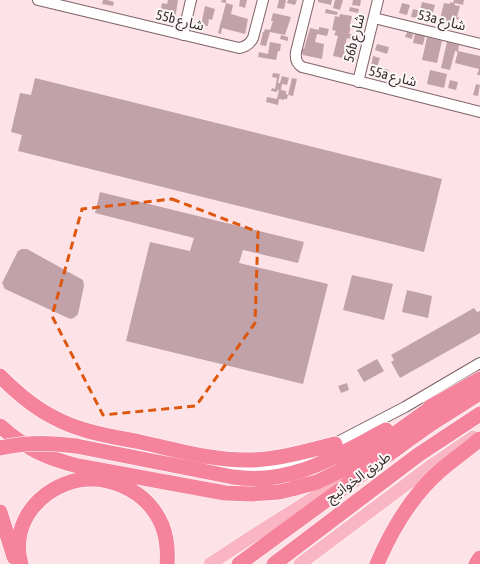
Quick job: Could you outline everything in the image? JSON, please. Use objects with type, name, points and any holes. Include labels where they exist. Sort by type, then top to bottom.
[{"type":"highway","points":[[0,376],[25,399],[42,411],[66,424],[88,431],[208,457],[237,460],[267,458],[295,454],[335,444]]},
{"type":"highway","points":[[0,448],[21,444],[61,444],[246,479],[273,478],[300,472],[325,462],[480,379]]},
{"type":"highway","name":"طريق الخوانيج","points":[[239,564],[432,424],[480,393]]},
{"type":"highway","points":[[0,426],[25,446],[42,455],[78,466],[225,493],[252,494],[279,492],[317,482],[328,477],[356,461],[439,402]]},
{"type":"highway","name":"طريق الخوانيج","points":[[274,564],[418,455],[480,414]]},
{"type":"highway","points":[[377,564],[400,520],[420,492],[441,470],[480,440]]},
{"type":"highway","points":[[21,564],[18,545],[20,531],[26,518],[35,505],[47,494],[61,486],[77,481],[94,479],[110,481],[124,486],[138,494],[149,505],[158,518],[164,532],[167,548],[167,564]]},
{"type":"highway","points":[[0,512],[16,564]]},
{"type":"highway","points":[[476,564],[480,558]]},
{"type":"main road","points":[[300,564],[448,453],[480,433]]},
{"type":"main road","points":[[210,564],[248,538],[357,470],[383,459]]},
{"type":"street","name":"55b شارع","points":[[38,0],[236,48],[246,47],[254,38],[262,0]]},
{"type":"street","points":[[183,35],[191,0]]},
{"type":"street","name":"55a شارع","points":[[309,0],[296,52],[296,59],[299,65],[308,70],[480,112]]},
{"type":"street","name":"56b شارع","points":[[358,82],[378,0]]},
{"type":"street","name":"53a شارع","points":[[374,18],[480,44]]},
{"type":"street","points":[[195,470],[254,470],[275,468],[305,459],[405,407],[480,363]]},
{"type":"highlighted area","points":[[172,199],[258,232],[255,323],[196,406],[103,415],[52,316],[82,209]]},
{"type":"building","points":[[103,0],[114,2],[113,6],[102,4]]},
{"type":"building","points":[[168,0],[178,0],[175,19],[170,22],[164,21],[165,15],[160,14],[162,3],[167,4]]},
{"type":"building","points":[[222,0],[226,0],[226,3],[221,2]]},
{"type":"building","points":[[240,0],[247,0],[245,8],[239,6]]},
{"type":"building","points":[[279,0],[286,0],[284,9],[277,8]]},
{"type":"building","points":[[288,0],[297,0],[295,5],[287,3]]},
{"type":"building","points":[[318,0],[332,0],[331,5],[318,2]]},
{"type":"building","points":[[335,0],[343,0],[340,10],[333,8]]},
{"type":"building","points":[[353,0],[361,0],[360,6],[352,5]]},
{"type":"building","points":[[454,0],[464,0],[463,5],[455,3],[454,5],[460,6],[457,17],[459,17],[458,20],[456,19],[456,22],[450,21],[447,25],[441,23],[442,19],[440,19],[444,3],[450,4],[450,2],[453,3]]},
{"type":"building","points":[[422,2],[435,5],[433,12],[420,10]]},
{"type":"building","points":[[226,3],[233,5],[231,14],[248,19],[245,34],[222,28],[221,34],[218,33]]},
{"type":"building","points":[[402,3],[410,5],[407,15],[399,13]]},
{"type":"building","points":[[205,6],[215,9],[212,20],[209,19],[208,26],[201,25]]},
{"type":"building","points":[[350,7],[359,9],[358,13],[349,11]]},
{"type":"building","points":[[326,9],[338,12],[337,15],[325,13]]},
{"type":"building","points":[[413,9],[420,11],[419,18],[411,17]]},
{"type":"building","points":[[273,13],[291,17],[285,35],[270,32],[266,46],[260,45],[265,29],[270,30],[273,21],[271,21]]},
{"type":"building","points":[[340,14],[352,16],[349,34],[352,34],[351,39],[347,38],[343,58],[333,56],[338,36],[334,35],[336,31],[332,30],[335,16],[339,17]]},
{"type":"building","points":[[319,27],[329,29],[327,36],[317,34],[315,42],[324,44],[322,59],[303,55],[299,47],[304,49],[310,28],[319,30]]},
{"type":"building","points":[[407,32],[413,34],[412,39],[405,37]]},
{"type":"building","points":[[415,34],[425,36],[423,45],[413,43]]},
{"type":"building","points":[[281,35],[288,37],[288,41],[280,39]]},
{"type":"building","points":[[427,37],[442,41],[437,63],[422,60]]},
{"type":"building","points":[[270,42],[281,44],[276,60],[258,57],[259,52],[268,54]]},
{"type":"building","points":[[447,42],[459,45],[458,52],[455,51],[450,70],[441,68]]},
{"type":"building","points":[[377,44],[389,47],[387,54],[375,50]]},
{"type":"building","points":[[458,51],[480,56],[480,75],[477,75],[479,69],[455,63]]},
{"type":"building","points":[[373,56],[380,58],[377,67],[371,66]]},
{"type":"building","points":[[377,67],[389,70],[387,79],[375,76]]},
{"type":"building","points":[[430,70],[447,74],[444,88],[427,84]]},
{"type":"building","points":[[273,73],[280,74],[278,83],[280,83],[282,76],[289,78],[287,85],[282,84],[281,90],[286,91],[286,94],[288,95],[287,99],[279,99],[278,105],[266,102],[267,97],[277,99],[279,90],[278,89],[277,92],[271,91],[272,88],[275,89],[277,78],[272,77]]},
{"type":"building","points":[[35,78],[442,179],[424,252],[18,151],[22,135],[11,132],[20,93],[31,95]]},
{"type":"building","points":[[292,78],[297,79],[293,96],[288,95]]},
{"type":"building","points":[[450,80],[458,82],[456,90],[448,88]]},
{"type":"building","points":[[476,84],[480,85],[478,96],[473,95]]},
{"type":"building","points":[[100,192],[304,242],[298,263],[243,250],[239,263],[328,284],[303,384],[126,341],[150,242],[190,251],[194,238],[95,213]]},
{"type":"building","points":[[27,249],[83,280],[84,286],[78,314],[75,317],[71,319],[68,318],[5,289],[2,283],[18,251]]},
{"type":"building","points":[[352,275],[393,284],[384,320],[343,310]]},
{"type":"building","points":[[407,290],[432,296],[428,318],[402,312]]},
{"type":"building","points":[[474,308],[477,312],[480,311],[480,333],[400,378],[391,362],[394,360],[391,355]]},
{"type":"building","points":[[377,359],[384,371],[364,382],[357,370]]},
{"type":"building","points":[[347,383],[349,390],[341,393],[338,386]]}]
